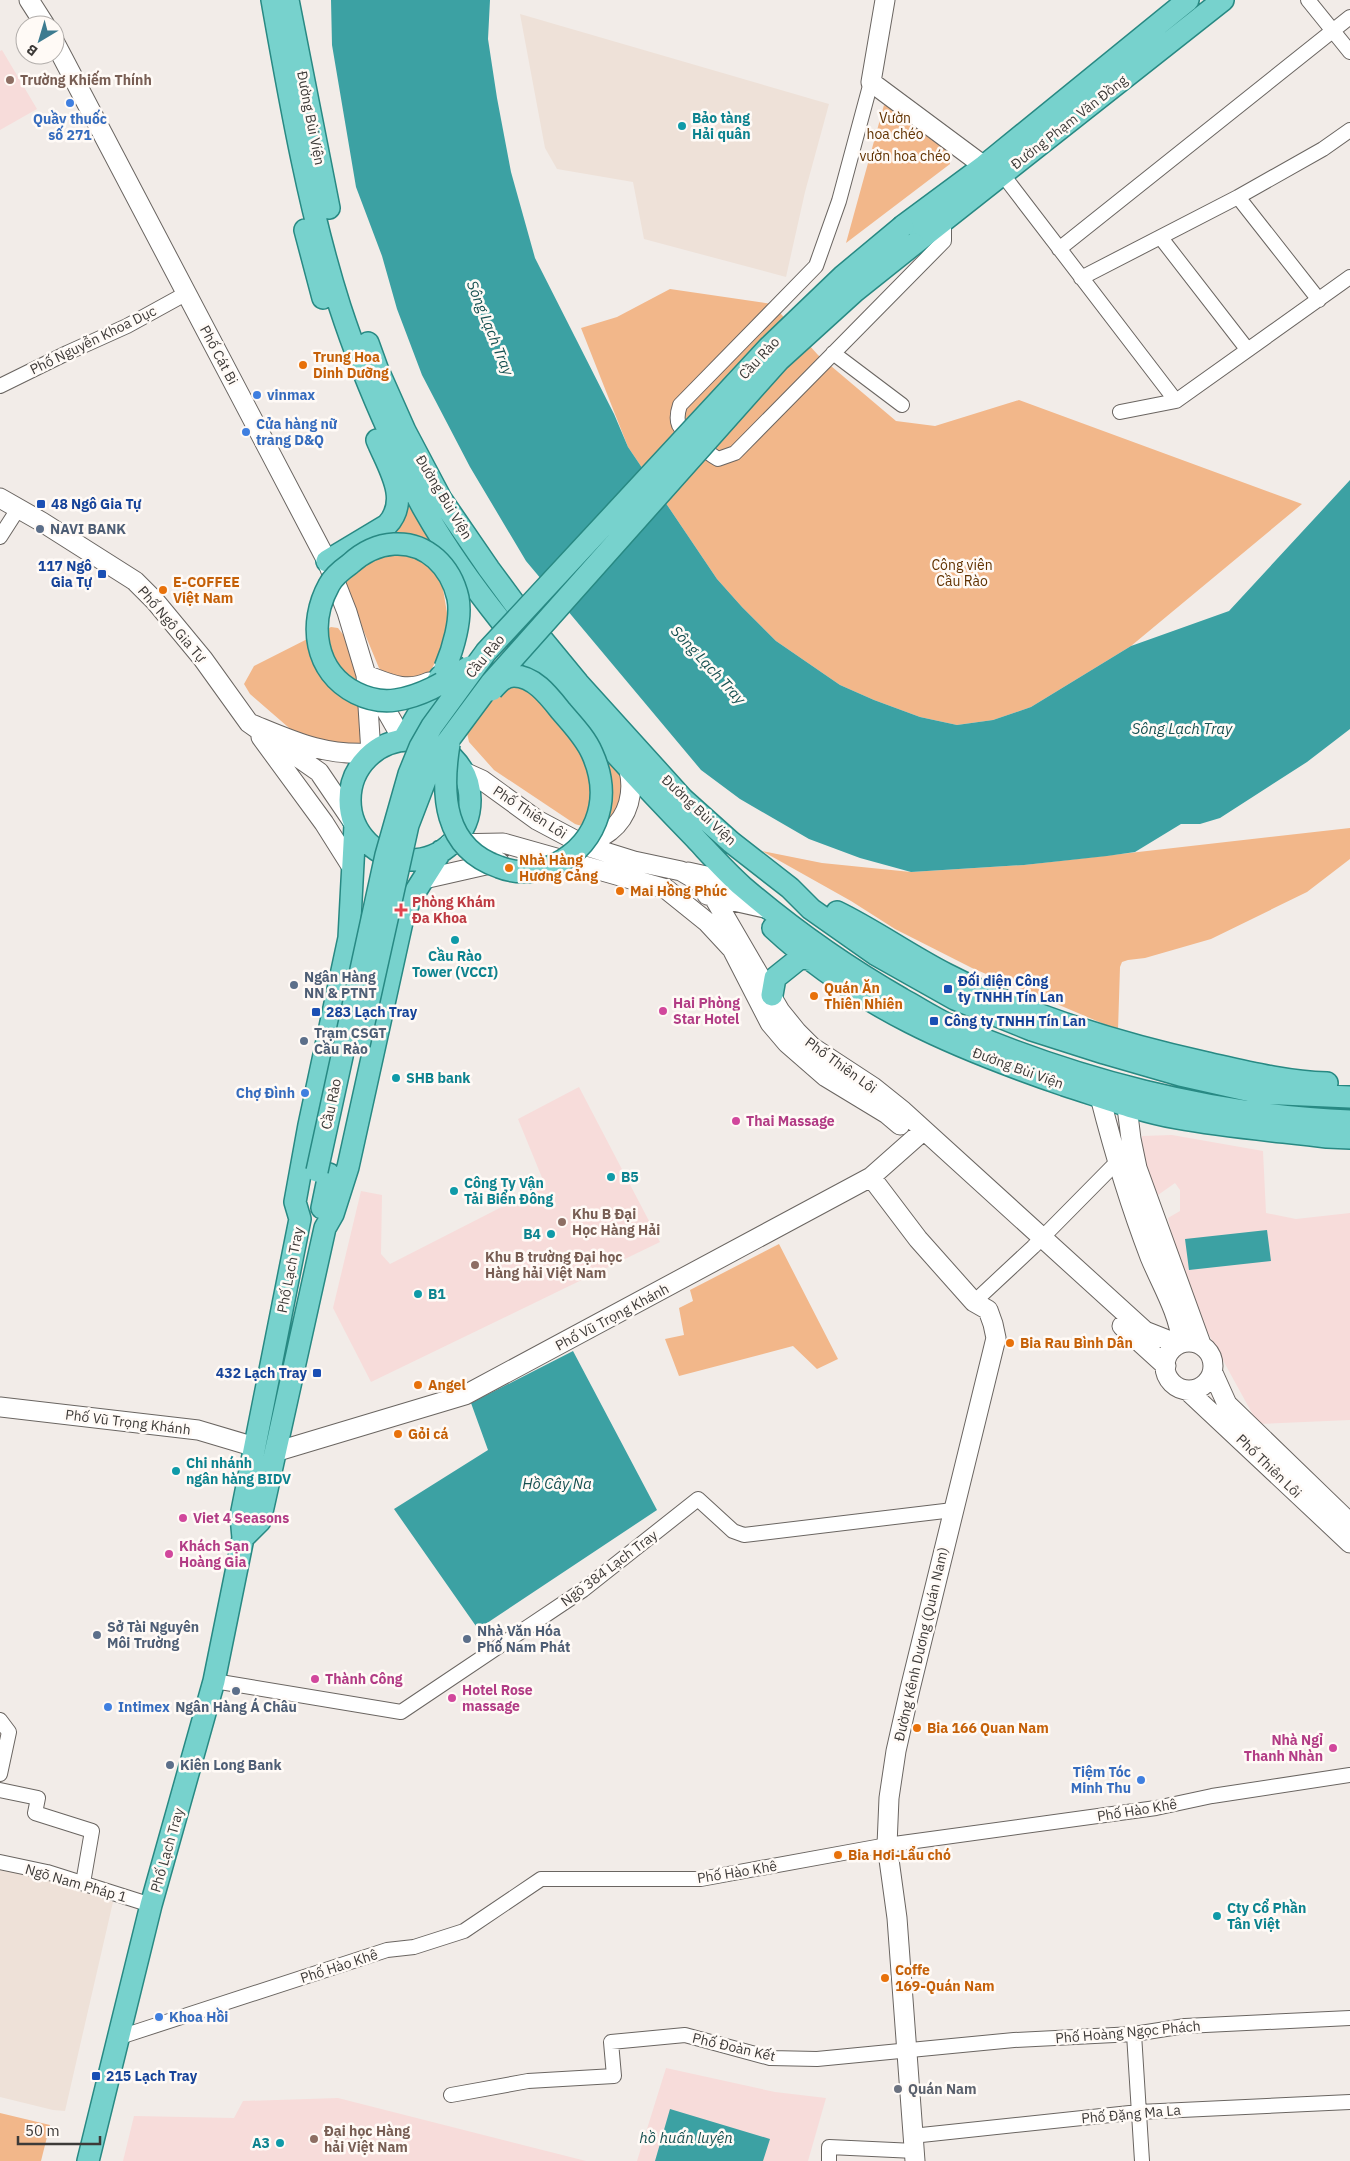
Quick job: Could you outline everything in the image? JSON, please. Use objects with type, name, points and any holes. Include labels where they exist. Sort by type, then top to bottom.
[{"type":"main road","name":"Đường Bùi Viện","points":[[258,0],[280,118],[312,261],[328,318],[423,509],[475,587],[515,638],[629,770],[738,883],[760,908],[775,930],[842,983],[896,1016],[971,1051],[1127,1107],[1177,1118],[1327,1137],[1350,1138]]},
{"type":"main road","name":"Đường Bùi Viện","points":[[272,0],[321,237],[358,379],[397,488],[398,508],[394,517],[386,525],[327,561]]},
{"type":"main road","name":"Đường Bùi Viện","points":[[288,0],[335,234],[353,300],[381,377],[405,431],[441,499],[488,569],[578,683],[683,799],[731,842],[790,888],[946,974],[998,999],[1180,1066],[1260,1093],[1350,1097]]},
{"type":"main road","name":"Đường Phạm Văn Đồng","points":[[909,235],[984,166],[1188,0]]},
{"type":"main road","name":"Đường Phạm Văn Đồng","points":[[909,235],[944,221],[1223,0]]},
{"type":"main road","name":"Cầu Rào","points":[[325,1228],[321,1209],[323,1173],[380,876],[400,799],[420,747],[432,726],[479,660],[769,346],[843,276],[909,235]]},
{"type":"main road","name":"Cầu Rào","points":[[300,1219],[308,1209],[323,1173],[408,825],[436,757],[491,683],[779,360],[855,290],[909,235]]},
{"type":"main road","points":[[403,740],[442,673],[455,640],[458,599],[446,571],[438,559],[426,550],[394,544],[374,548],[360,556],[329,584],[318,613],[316,627],[317,642],[324,663],[330,673],[348,689],[371,698],[401,699],[428,690],[479,660]]},
{"type":"main road","points":[[450,739],[446,761],[447,804],[454,830],[469,850],[492,865],[503,869],[526,872],[539,870],[562,862],[580,848],[592,830],[597,818],[601,797],[600,774],[592,752],[582,736],[548,695],[531,681],[512,676],[504,678],[492,690],[459,739],[460,768]]},
{"type":"main road","points":[[403,740],[419,740],[434,745],[447,754],[460,768],[468,786],[468,810],[460,832],[445,848],[432,856],[414,859],[396,858],[379,851],[365,840],[355,825],[350,806],[351,786],[358,768],[371,753],[386,744],[403,740]]},
{"type":"main road","name":"Phố Lạch Tray","points":[[88,2161],[151,1905],[214,1681],[243,1538],[260,1521],[265,1450],[300,1219],[295,1202],[309,1125],[349,938],[355,825]]},
{"type":"main road","name":"Phố Lạch Tray","points":[[265,1450],[325,1228],[333,1214],[348,1167],[402,922],[410,900],[445,848]]},
{"type":"main road","points":[[738,883],[790,888]]},
{"type":"main road","points":[[351,906],[368,899],[381,899],[396,909],[402,922]]},
{"type":"main road","name":"Đường Bùi Viện","points":[[760,908],[866,978],[944,1023],[1023,1053],[1104,1080],[1175,1098],[1257,1114],[1350,1121]]},
{"type":"main road","points":[[772,995],[775,978],[800,958],[811,959]]},
{"type":"main road","name":"Đường Bùi Viện","points":[[1180,1066],[1315,1082],[1350,1083]]},
{"type":"street","points":[[29,0],[39,15]]},
{"type":"street","points":[[885,0],[871,82],[839,201],[816,266],[680,405],[678,422],[680,427],[718,459],[735,453],[944,240],[944,221]]},
{"type":"street","points":[[1308,0],[1350,52]]},
{"type":"street","points":[[1059,249],[1350,17]]},
{"type":"street","name":"Phố Cát Bi","points":[[65,63],[327,561],[347,612],[366,675],[403,740]]},
{"type":"street","points":[[871,82],[984,166]]},
{"type":"street","points":[[1081,278],[1238,197],[1323,149],[1350,130]]},
{"type":"street","points":[[1003,175],[1176,401]]},
{"type":"street","points":[[1238,197],[1319,300]]},
{"type":"street","points":[[1161,238],[1247,350]]},
{"type":"street","points":[[1120,412],[1176,401],[1350,278]]},
{"type":"street","name":"Phố Nguyễn Khoa Dục","points":[[0,386],[66,352],[127,326],[187,293]]},
{"type":"street","points":[[833,353],[902,405]]},
{"type":"street","name":"Phố Ngô Gia Tự","points":[[0,498],[135,581],[156,601],[215,674],[249,722],[318,772],[355,825]]},
{"type":"street","points":[[0,537],[18,508]]},
{"type":"street","points":[[366,675],[401,688],[421,686],[442,673]]},
{"type":"street","name":"Phố Cát Bi","points":[[366,675],[371,753]]},
{"type":"street","points":[[249,722],[322,750],[351,754],[371,753]]},
{"type":"street","points":[[249,722],[324,823],[354,869]]},
{"type":"street","name":"Phố Thiên Lôi","points":[[460,768],[482,780],[537,820],[586,846],[634,861],[681,870],[698,881],[713,896],[780,1011],[812,1047],[873,1087],[903,1111],[919,1135]]},
{"type":"street","points":[[586,846],[610,831],[627,809],[632,784],[629,770]]},
{"type":"street","name":"Phố Thiên Lôi","points":[[445,848],[503,843],[666,889],[708,922],[732,949],[770,1023],[787,1043],[826,1076],[919,1135],[1140,1335],[1166,1366]]},
{"type":"street","points":[[424,879],[542,853]]},
{"type":"street","points":[[681,870],[738,883]]},
{"type":"street","points":[[666,889],[713,896],[760,908]]},
{"type":"street","points":[[1100,1097],[1116,1162],[1150,1258],[1180,1323],[1180,1344]]},
{"type":"street","points":[[1127,1107],[1130,1139],[1137,1168],[1201,1344]]},
{"type":"street","name":"Phố Vũ Trọng Khánh","points":[[0,1407],[198,1430],[265,1450],[465,1395],[871,1177],[919,1135]]},
{"type":"street","points":[[974,1302],[1037,1242],[1116,1162]]},
{"type":"street","name":"Đường Kênh Dương (Quán Nam)","points":[[871,1177],[918,1239],[974,1302],[988,1310],[994,1324],[996,1338],[896,1750],[889,1798],[887,1845],[897,1918],[914,2149]]},
{"type":"street","name":"Phố Thiên Lôi","points":[[1140,1335],[1180,1344]]},
{"type":"street","points":[[1195,1342],[1201,1344],[1212,1356],[1213,1373],[1203,1386],[1187,1390],[1180,1388],[1170,1379],[1166,1366],[1169,1353],[1180,1344],[1195,1342]]},
{"type":"street","name":"Phố Thiên Lôi","points":[[1213,1373],[1227,1404],[1350,1522]]},
{"type":"street","name":"Phố Thiên Lôi","points":[[1187,1390],[1350,1543]]},
{"type":"street","name":"Ngõ 384 Lạch Tray","points":[[214,1681],[401,1712],[584,1590],[698,1499],[733,1531],[744,1535],[954,1510]]},
{"type":"street","points":[[0,1720],[9,1732],[0,1774]]},
{"type":"street","name":"Phố Hào Khê","points":[[120,2037],[387,1950],[414,1947],[464,1931],[541,1879],[701,1880],[887,1845],[1156,1808],[1212,1796],[1350,1775]]},
{"type":"street","points":[[0,1790],[38,1798],[35,1813],[92,1831],[83,1884]]},
{"type":"street","name":"Ngõ Nam Pháp 1","points":[[0,1862],[47,1872],[151,1905]]},
{"type":"street","name":"Phố Hoàng Ngọc Phách","points":[[907,2049],[1014,2040],[1134,2034],[1185,2026],[1350,2018]]},
{"type":"street","points":[[1134,2034],[1142,2161]]},
{"type":"street","name":"Phố Đoàn Kết","points":[[450,2095],[528,2080],[614,2076],[611,2042],[685,2035],[770,2058],[816,2059],[907,2049]]},
{"type":"street","name":"Phố Đặng Ma La","points":[[829,2161],[829,2146],[914,2149],[1139,2112],[1350,2102]]},
{"type":"shaded area","name":"Bảo tàng Hải quân","points":[[520,14],[829,104],[805,192],[786,277],[644,239],[633,182],[557,169],[545,148]]},
{"type":"shaded area","name":"Trường Khiếm Thính","points":[[2,50],[37,109],[0,130],[0,51]]},
{"type":"shaded area","name":"Khu B Đại Học Hàng Hải","points":[[579,1087],[660,1242],[371,1382],[333,1308],[361,1191],[382,1195],[381,1254],[390,1264],[545,1185],[518,1119]]},
{"type":"shaded area","points":[[1172,1135],[1263,1151],[1266,1213],[1296,1219],[1350,1213],[1350,1420],[1258,1424],[1203,1324],[1179,1266],[1168,1218],[1180,1211],[1180,1190],[1175,1183],[1158,1195],[1143,1161],[1142,1136]]},
{"type":"shaded area","points":[[0,1868],[46,1880],[113,1902],[65,2111],[53,2110],[0,2097]]},
{"type":"shaded area","points":[[666,2068],[775,2092],[826,2098],[808,2161],[637,2161]]},
{"type":"shaded area","name":"Đại học Hàng hải Việt Nam","points":[[338,2098],[586,2161],[123,2161],[134,2116],[234,2118],[243,2101]]},
{"type":"green space","name":"Vườn hoa chéo","points":[[884,105],[908,114],[949,151],[950,164],[846,243]]},
{"type":"green space","name":"Công viên Cầu Rào","points":[[670,289],[772,304],[818,355],[896,421],[935,426],[1019,400],[1302,504],[1131,646],[1031,707],[993,720],[957,725],[920,717],[840,685],[776,641],[717,579],[628,447],[581,328],[617,317]]},
{"type":"green space","points":[[404,493],[442,551],[442,583],[448,619],[440,653],[430,672],[419,680],[401,681],[387,675],[379,668],[338,569]]},
{"type":"green space","points":[[331,627],[338,628],[345,637],[363,687],[364,739],[359,749],[303,740],[250,694],[244,684],[254,666]]},
{"type":"green space","points":[[507,668],[620,769],[621,799],[618,807],[607,820],[592,826],[575,824],[494,770],[469,742],[465,724]]},
{"type":"green space","points":[[1350,828],[1350,859],[1307,892],[1211,939],[1145,958],[1122,962],[1120,967],[1118,1030],[972,968],[895,929],[851,901],[762,851],[822,863],[911,872],[1024,865]]},
{"type":"green space","points":[[779,1244],[838,1359],[817,1369],[793,1346],[679,1376],[665,1339],[684,1335],[679,1308],[693,1301],[690,1290]]},
{"type":"green space","points":[[0,2113],[50,2125],[41,2161],[0,2161]]},
{"type":"water","name":"Sông Lạch Tray","points":[[331,0],[490,0],[488,39],[497,98],[511,172],[535,258],[614,414],[628,447],[717,579],[776,641],[840,685],[920,717],[957,725],[993,720],[1031,707],[1131,646],[1229,611],[1350,480],[1350,729],[1307,762],[1220,818],[1200,824],[1181,824],[1135,852],[1107,856],[1024,865],[911,872],[860,858],[809,839],[740,799],[701,770],[526,561],[470,467],[422,375],[397,309],[382,256],[356,187],[332,45]]},
{"type":"water","points":[[1267,1230],[1271,1261],[1189,1270],[1185,1239]]},
{"type":"water","name":"Hồ Cây Na","points":[[573,1351],[657,1510],[478,1629],[394,1509],[488,1450],[471,1403]]},
{"type":"water","name":"hồ huấn luyện","points":[[670,2109],[770,2139],[763,2161],[655,2161]]},
{"type":"place","name":"Trường Khiếm Thính","points":[[10,80]]},
{"type":"place","name":"Quầy thuốc số 271","points":[[70,103]]},
{"type":"place","name":"Bảo tàng Hải quân","points":[[682,126]]},
{"type":"place","name":"Trung Hoa Dinh Dưỡng","points":[[303,365]]},
{"type":"place","name":"vinmax","points":[[257,395]]},
{"type":"place","name":"Cửa hàng nữ trang D&Q","points":[[246,432]]},
{"type":"place","name":"48 Ngô Gia Tự","points":[[41,504]]},
{"type":"place","name":"NAVI BANK","points":[[40,529]]},
{"type":"place","name":"117 Ngô Gia Tự","points":[[102,574]]},
{"type":"place","name":"E-COFFEE Việt Nam","points":[[163,590]]},
{"type":"place","name":"Nhà Hàng Hương Cảng","points":[[509,868]]},
{"type":"place","name":"Mai Hồng Phúc","points":[[620,891]]},
{"type":"place","name":"Phòng Khám Đa Khoa","points":[[401,910]]},
{"type":"place","name":"Cầu Rào Tower (VCCI)","points":[[455,940]]},
{"type":"place","name":"Ngân Hàng NN & PTNT","points":[[294,985]]},
{"type":"place","name":"Đối diện Công ty TNHH Tín Lan","points":[[948,989]]},
{"type":"place","name":"Quán Ăn Thiên Nhiên","points":[[814,996]]},
{"type":"place","name":"Hai Phòng Star Hotel","points":[[663,1011]]},
{"type":"place","name":"283 Lạch Tray","points":[[316,1012]]},
{"type":"place","name":"Công ty TNHH Tín Lan","points":[[934,1021]]},
{"type":"place","name":"Trạm CSGT Cầu Rào","points":[[304,1041]]},
{"type":"place","name":"SHB bank","points":[[396,1078]]},
{"type":"place","name":"Chợ Đình","points":[[305,1093]]},
{"type":"place","name":"Thai Massage","points":[[736,1121]]},
{"type":"place","name":"B5","points":[[611,1177]]},
{"type":"place","name":"Công Ty Vận Tải Biển Đông","points":[[454,1191]]},
{"type":"place","name":"Khu B Đại Học Hàng Hải","points":[[562,1222]]},
{"type":"place","name":"B4","points":[[551,1234]]},
{"type":"place","name":"Khu B trường Đại học Hàng hải Việt Nam","points":[[475,1265]]},
{"type":"place","name":"B1","points":[[418,1294]]},
{"type":"place","name":"Bia Rau Bình Dân","points":[[1010,1343]]},
{"type":"place","name":"432 Lạch Tray","points":[[317,1373]]},
{"type":"place","name":"Angel","points":[[418,1385]]},
{"type":"place","name":"Gỏi cá","points":[[398,1434]]},
{"type":"place","name":"Chi nhánh ngân hàng BIDV","points":[[176,1471]]},
{"type":"place","name":"Viet 4 Seasons","points":[[183,1518]]},
{"type":"place","name":"Khách Sạn Hoàng Gia","points":[[169,1554]]},
{"type":"place","name":"Sở Tài Nguyên Môi Trường","points":[[97,1635]]},
{"type":"place","name":"Nhà Văn Hóa Phố Nam Phát","points":[[467,1639]]},
{"type":"place","name":"Thành Công","points":[[315,1679]]},
{"type":"place","name":"Ngân Hàng Á Châu","points":[[236,1691]]},
{"type":"place","name":"Hotel Rose massage","points":[[452,1698]]},
{"type":"place","name":"Intimex","points":[[108,1707]]},
{"type":"place","name":"Bia 166 Quan Nam","points":[[917,1728]]},
{"type":"place","name":"Nhà Ngỉ Thanh Nhàn","points":[[1333,1748]]},
{"type":"place","name":"Kiên Long Bank","points":[[170,1765]]},
{"type":"place","name":"Tiệm Tóc Minh Thu","points":[[1141,1780]]},
{"type":"place","name":"Bia Hơi-Lẩu chó","points":[[838,1855]]},
{"type":"place","name":"Cty Cổ Phần Tân Việt","points":[[1217,1916]]},
{"type":"place","name":"Coffe 169-Quán Nam","points":[[885,1978]]},
{"type":"place","name":"Khoa Hồi","points":[[159,2017]]},
{"type":"place","name":"215 Lạch Tray","points":[[96,2076]]},
{"type":"place","name":"Quán Nam","points":[[898,2089]]},
{"type":"place","name":"Đại học Hàng hải Việt Nam","points":[[314,2139]]},
{"type":"place","name":"A3","points":[[280,2143]]},
{"type":"park label","name":"vườn hoa chéo","points":[[905,156]]}]
